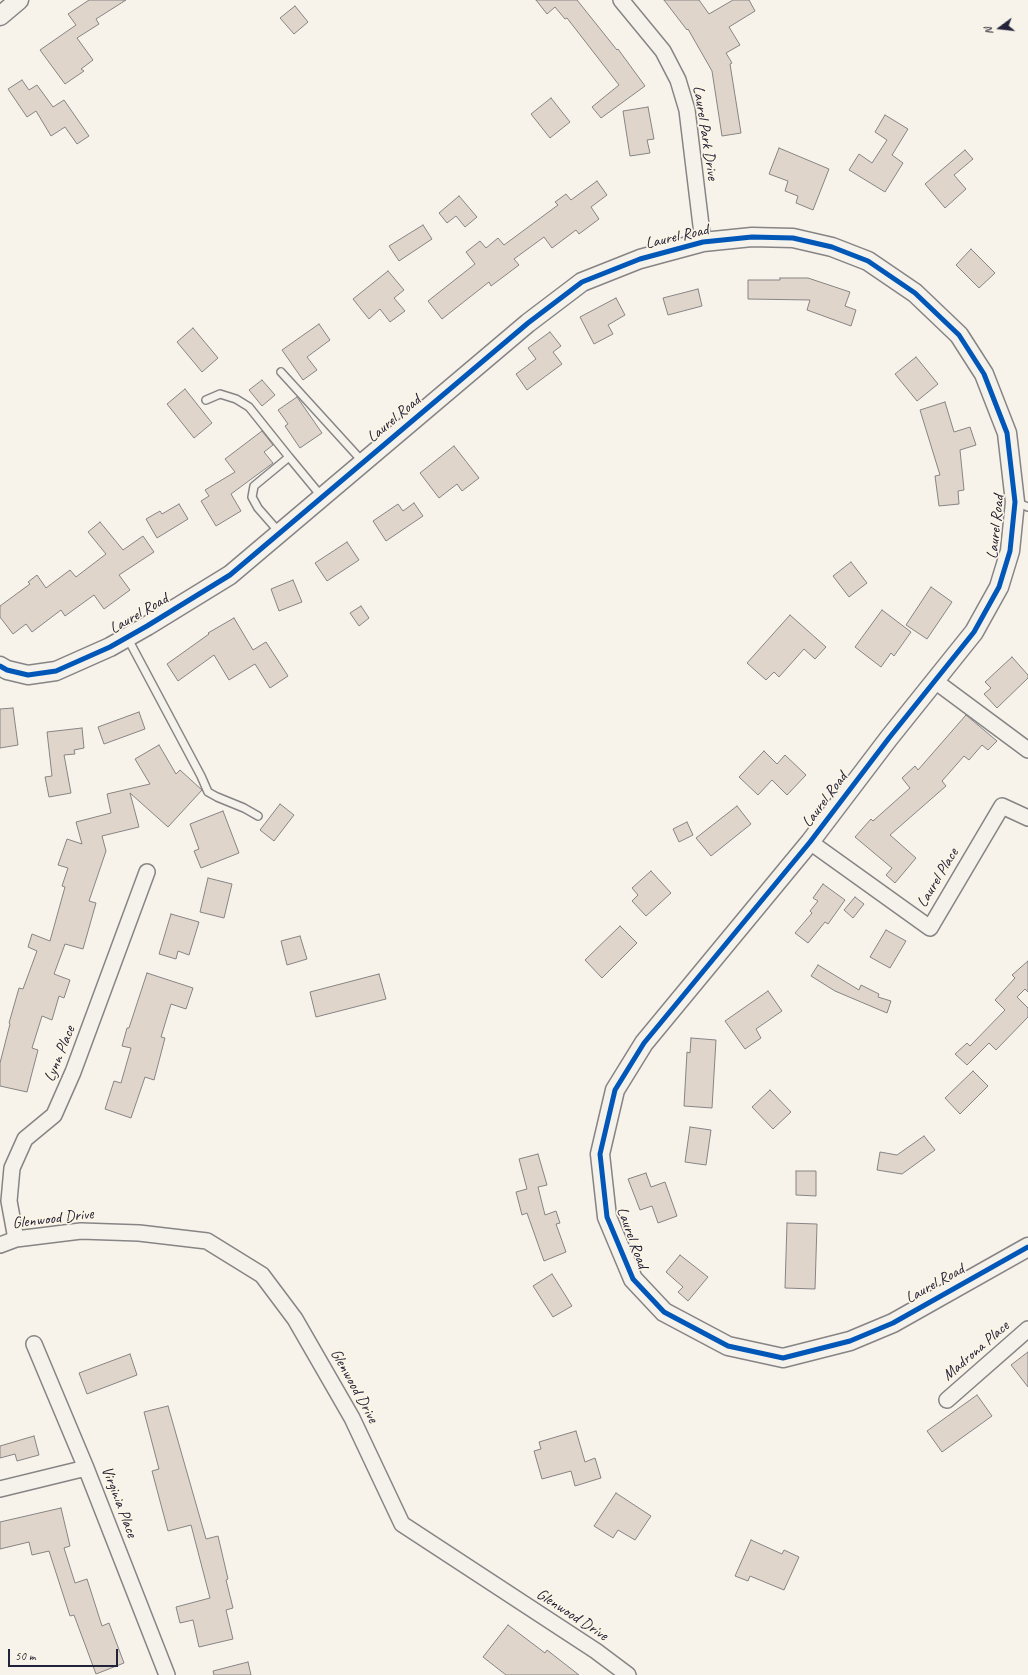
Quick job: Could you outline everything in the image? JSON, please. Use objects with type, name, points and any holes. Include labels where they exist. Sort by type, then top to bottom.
[{"type":"street","points":[[0,16],[19,0]]},
{"type":"street","name":"Laurel Park Drive","points":[[621,0],[663,51],[678,80],[687,110],[703,242]]},
{"type":"street","name":"Laurel Road","points":[[0,666],[7,670],[28,675],[56,671],[110,647],[230,575],[528,323],[582,282],[640,258],[703,242],[752,237],[793,238],[832,247],[868,261],[915,293],[959,335],[984,374],[1007,433],[1022,504],[1010,551],[999,587],[974,632],[888,738],[810,842],[644,1043],[615,1090],[600,1154],[607,1217],[632,1279],[664,1312],[728,1346],[784,1358],[850,1341],[893,1323],[1028,1247]]},
{"type":"street","points":[[935,681],[1028,750]]},
{"type":"street","name":"Laurel Place","points":[[810,842],[930,928],[1002,806],[1028,818]]},
{"type":"street","name":"Lynn Place","points":[[16,1239],[9,1201],[12,1168],[25,1139],[54,1115],[73,1072],[147,872]]},
{"type":"street","name":"Glenwood Drive","points":[[0,1245],[16,1239],[82,1231],[139,1233],[207,1241],[262,1275],[295,1319],[352,1418],[402,1524],[596,1652],[628,1675]]},
{"type":"street","name":"Madrona Place","points":[[947,1400],[1028,1329]]},
{"type":"street","name":"Virginia Place","points":[[34,1344],[86,1468],[167,1675]]},
{"type":"street","points":[[0,1489],[86,1468]]},
{"type":"lane","points":[[281,372],[363,462]]},
{"type":"lane","points":[[206,400],[220,394],[236,399],[249,407],[323,497]]},
{"type":"lane","points":[[280,533],[258,508],[252,497],[254,486],[289,457]]},
{"type":"lane","points":[[126,637],[202,776],[208,792],[258,816]]},
{"type":"building","points":[[89,0],[126,0],[96,19],[99,24],[77,38],[93,60],[81,69],[84,71],[65,84],[40,50],[76,25],[68,14]]},
{"type":"building","points":[[536,0],[577,0],[617,50],[618,49],[645,86],[601,118],[592,107],[619,85],[567,18],[565,19],[555,7],[547,14]]},
{"type":"building","points":[[664,0],[699,0],[709,14],[733,0],[749,0],[755,11],[729,27],[740,45],[726,53],[732,63],[730,64],[741,133],[722,136],[712,71],[688,29],[687,30]]},
{"type":"building","points":[[295,6],[308,22],[294,34],[280,18]]},
{"type":"building","points":[[22,80],[29,90],[37,85],[53,107],[64,100],[89,136],[77,144],[65,127],[51,136],[36,111],[27,117],[8,89]]},
{"type":"building","points":[[551,98],[570,122],[550,138],[531,114]]},
{"type":"building","points":[[648,107],[654,139],[647,140],[650,153],[630,156],[623,111]]},
{"type":"building","points":[[885,115],[908,129],[892,155],[903,163],[885,192],[849,170],[859,154],[872,163],[887,140],[875,132]]},
{"type":"building","points":[[779,148],[829,169],[813,210],[796,203],[798,196],[785,191],[788,181],[769,174]]},
{"type":"building","points":[[965,150],[973,159],[954,175],[966,189],[945,208],[925,184]]},
{"type":"building","points":[[597,181],[607,195],[591,207],[599,219],[579,234],[576,230],[552,248],[544,237],[514,259],[519,265],[491,286],[489,282],[442,319],[428,301],[475,264],[466,252],[480,241],[486,248],[498,238],[504,245],[558,205],[555,202],[566,194],[571,200]]},
{"type":"building","points":[[459,196],[477,217],[465,227],[456,216],[447,223],[439,213]]},
{"type":"building","points":[[423,225],[432,239],[399,261],[389,246]]},
{"type":"building","points":[[971,249],[995,273],[979,288],[956,265]]},
{"type":"building","points":[[388,271],[404,290],[394,298],[405,311],[390,322],[380,309],[369,319],[353,299]]},
{"type":"building","points":[[780,278],[808,278],[850,292],[845,306],[856,310],[851,326],[807,310],[810,300],[748,299],[748,280],[780,280]]},
{"type":"building","points":[[698,289],[702,306],[668,315],[663,298]]},
{"type":"building","points":[[616,298],[625,315],[608,325],[613,334],[594,344],[580,317]]},
{"type":"building","points":[[319,324],[330,340],[307,357],[317,370],[303,380],[282,350]]},
{"type":"building","points":[[193,328],[218,358],[202,372],[177,342]]},
{"type":"building","points":[[550,332],[561,346],[553,352],[562,364],[527,390],[516,374],[536,359],[528,348]]},
{"type":"building","points":[[916,357],[938,384],[917,401],[895,374]]},
{"type":"building","points":[[262,380],[275,395],[262,406],[249,390]]},
{"type":"building","points":[[185,389],[212,423],[194,438],[167,404]]},
{"type":"building","points":[[297,397],[322,433],[300,448],[285,426],[288,424],[278,410]]},
{"type":"building","points":[[945,402],[954,432],[970,427],[976,445],[960,450],[964,490],[958,491],[959,504],[939,506],[935,476],[940,475],[920,410]]},
{"type":"building","points":[[262,431],[273,445],[264,452],[273,463],[231,494],[241,511],[216,526],[201,501],[209,496],[205,490],[235,472],[225,459]]},
{"type":"building","points":[[454,446],[479,478],[462,491],[457,484],[439,498],[420,473]]},
{"type":"building","points":[[414,503],[423,516],[386,541],[373,521],[398,504],[403,511]]},
{"type":"building","points":[[179,504],[188,519],[157,538],[146,519],[160,511],[162,514]]},
{"type":"building","points":[[100,522],[123,550],[143,536],[154,552],[119,575],[130,590],[104,609],[94,595],[65,616],[61,610],[32,632],[26,624],[13,634],[0,617],[0,606],[30,584],[28,582],[37,575],[46,588],[70,570],[76,577],[106,554],[88,532]]},
{"type":"building","points":[[347,542],[359,560],[327,581],[315,563]]},
{"type":"building","points":[[851,562],[867,583],[849,597],[833,576]]},
{"type":"building","points":[[293,580],[302,602],[279,611],[271,589]]},
{"type":"building","points":[[931,587],[952,602],[927,639],[906,625]]},
{"type":"building","points":[[361,606],[369,618],[359,626],[350,613]]},
{"type":"building","points":[[882,610],[911,632],[894,656],[891,653],[881,667],[855,647]]},
{"type":"building","points":[[790,615],[826,647],[815,659],[804,649],[779,677],[774,672],[766,680],[747,663]]},
{"type":"building","points":[[234,618],[253,650],[266,642],[288,676],[270,688],[255,664],[229,680],[214,655],[178,681],[167,664],[209,634],[208,633]]},
{"type":"building","points":[[1012,657],[1028,675],[1028,678],[997,708],[984,694],[991,688],[985,682]]},
{"type":"building","points":[[13,708],[18,745],[0,748],[0,709]]},
{"type":"building","points":[[139,712],[145,729],[104,744],[98,727]]},
{"type":"building","points":[[966,715],[997,741],[988,750],[982,745],[969,760],[964,756],[942,781],[946,786],[890,835],[916,858],[895,883],[886,875],[892,868],[855,837],[871,819],[873,821],[910,788],[902,778],[915,766],[918,770]]},
{"type":"building","points":[[82,728],[84,748],[74,750],[75,754],[64,755],[71,793],[49,797],[45,777],[52,776],[47,732]]},
{"type":"building","points":[[159,745],[176,774],[180,770],[202,790],[168,827],[130,793],[139,827],[102,836],[106,851],[89,901],[96,903],[83,949],[65,944],[54,974],[70,980],[64,998],[59,996],[52,1020],[42,1016],[32,1048],[38,1050],[27,1092],[0,1086],[0,1063],[9,1023],[19,988],[23,989],[37,951],[28,947],[32,934],[50,941],[65,887],[62,886],[68,868],[58,865],[67,839],[82,844],[76,822],[111,813],[107,794],[150,784],[135,759]]},
{"type":"building","points":[[764,751],[777,764],[785,755],[806,775],[787,795],[772,780],[758,795],[739,777]]},
{"type":"building","points":[[280,804],[294,815],[274,841],[260,830]]},
{"type":"building","points":[[737,806],[751,824],[711,856],[696,838]]},
{"type":"building","points":[[223,811],[239,853],[201,868],[194,851],[199,849],[190,824]]},
{"type":"building","points":[[687,822],[693,835],[679,842],[673,829]]},
{"type":"building","points":[[651,871],[671,893],[646,916],[632,901],[638,895],[632,888]]},
{"type":"building","points":[[208,878],[232,884],[224,918],[200,912]]},
{"type":"building","points":[[823,884],[845,900],[828,924],[825,922],[808,943],[795,933],[812,913],[810,911],[818,901],[813,898]]},
{"type":"building","points":[[855,897],[864,904],[853,918],[844,910]]},
{"type":"building","points":[[171,914],[199,922],[189,955],[178,951],[176,959],[159,954]]},
{"type":"building","points":[[620,926],[637,943],[602,978],[585,960]]},
{"type":"building","points":[[886,930],[906,941],[890,968],[870,957]]},
{"type":"building","points":[[300,936],[307,959],[287,965],[281,941]]},
{"type":"building","points":[[1028,961],[1028,992],[1025,989],[1017,997],[1028,1008],[1028,1017],[996,1050],[989,1043],[967,1065],[955,1054],[967,1043],[970,1046],[1005,1010],[995,1000],[1015,978],[1012,975]]},
{"type":"building","points":[[818,965],[859,990],[861,985],[879,994],[878,997],[891,1001],[887,1013],[835,991],[811,976]]},
{"type":"building","points":[[147,973],[193,988],[186,1009],[171,1004],[161,1037],[165,1038],[154,1080],[145,1077],[131,1118],[105,1109],[114,1081],[121,1083],[131,1048],[122,1046]]},
{"type":"building","points":[[379,974],[386,999],[316,1017],[310,992]]},
{"type":"building","points":[[768,991],[782,1011],[756,1029],[761,1038],[745,1049],[725,1021]]},
{"type":"building","points":[[691,1038],[716,1040],[712,1108],[684,1106],[687,1052],[690,1053]]},
{"type":"building","points":[[973,1071],[988,1086],[960,1114],[945,1098]]},
{"type":"building","points":[[770,1090],[791,1112],[773,1129],[752,1107]]},
{"type":"building","points":[[690,1127],[711,1130],[706,1165],[685,1162]]},
{"type":"building","points":[[924,1136],[935,1150],[902,1174],[877,1170],[880,1152],[897,1155]]},
{"type":"building","points":[[538,1154],[547,1185],[538,1187],[545,1215],[556,1211],[560,1223],[556,1224],[566,1252],[544,1261],[527,1213],[522,1215],[516,1192],[527,1189],[519,1159]]},
{"type":"building","points":[[796,1171],[816,1171],[816,1196],[796,1195]]},
{"type":"building","points":[[646,1173],[651,1187],[665,1182],[677,1216],[658,1223],[652,1206],[640,1210],[628,1179]]},
{"type":"building","points":[[787,1223],[817,1224],[815,1289],[785,1288]]},
{"type":"building","points":[[680,1255],[708,1277],[688,1301],[678,1292],[683,1287],[666,1272]]},
{"type":"building","points":[[552,1274],[572,1306],[553,1317],[533,1286]]},
{"type":"building","points":[[1028,1352],[1028,1387],[1011,1365]]},
{"type":"building","points":[[130,1354],[137,1375],[87,1394],[79,1373]]},
{"type":"building","points":[[977,1395],[992,1416],[942,1452],[927,1431]]},
{"type":"building","points":[[168,1406],[206,1539],[218,1536],[233,1608],[226,1610],[233,1639],[199,1647],[193,1620],[180,1623],[176,1607],[210,1598],[191,1525],[168,1531],[152,1471],[159,1469],[144,1412]]},
{"type":"building","points":[[576,1431],[585,1462],[595,1458],[601,1478],[575,1486],[571,1471],[542,1479],[534,1451],[541,1449],[539,1442]]},
{"type":"building","points":[[34,1436],[39,1455],[17,1461],[15,1454],[0,1458],[0,1446]]},
{"type":"building","points":[[616,1493],[651,1516],[635,1540],[618,1530],[613,1538],[594,1526]]},
{"type":"building","points":[[61,1508],[70,1546],[64,1548],[75,1583],[87,1579],[102,1626],[109,1623],[124,1663],[96,1674],[74,1615],[70,1616],[49,1551],[32,1555],[29,1542],[0,1549],[0,1522]]},
{"type":"building","points":[[751,1540],[782,1554],[784,1550],[799,1557],[784,1590],[750,1576],[748,1581],[735,1576]]},
{"type":"building","points":[[508,1625],[545,1653],[547,1650],[579,1675],[506,1675],[483,1657]]},
{"type":"building","points":[[248,1662],[251,1675],[214,1675],[213,1671]]},
{"type":"cycle path","points":[[0,666],[7,670],[28,675],[56,671],[110,647],[230,575],[528,323],[582,282],[640,259],[703,242],[752,237],[793,238],[832,247],[868,261],[915,293],[959,335],[984,374],[1007,433],[1015,502],[1010,551],[999,587],[974,632],[889,738],[810,842],[644,1043],[615,1090],[600,1154],[607,1217],[633,1279],[664,1312],[728,1346],[783,1358],[850,1341],[893,1323],[1028,1247]]}]
